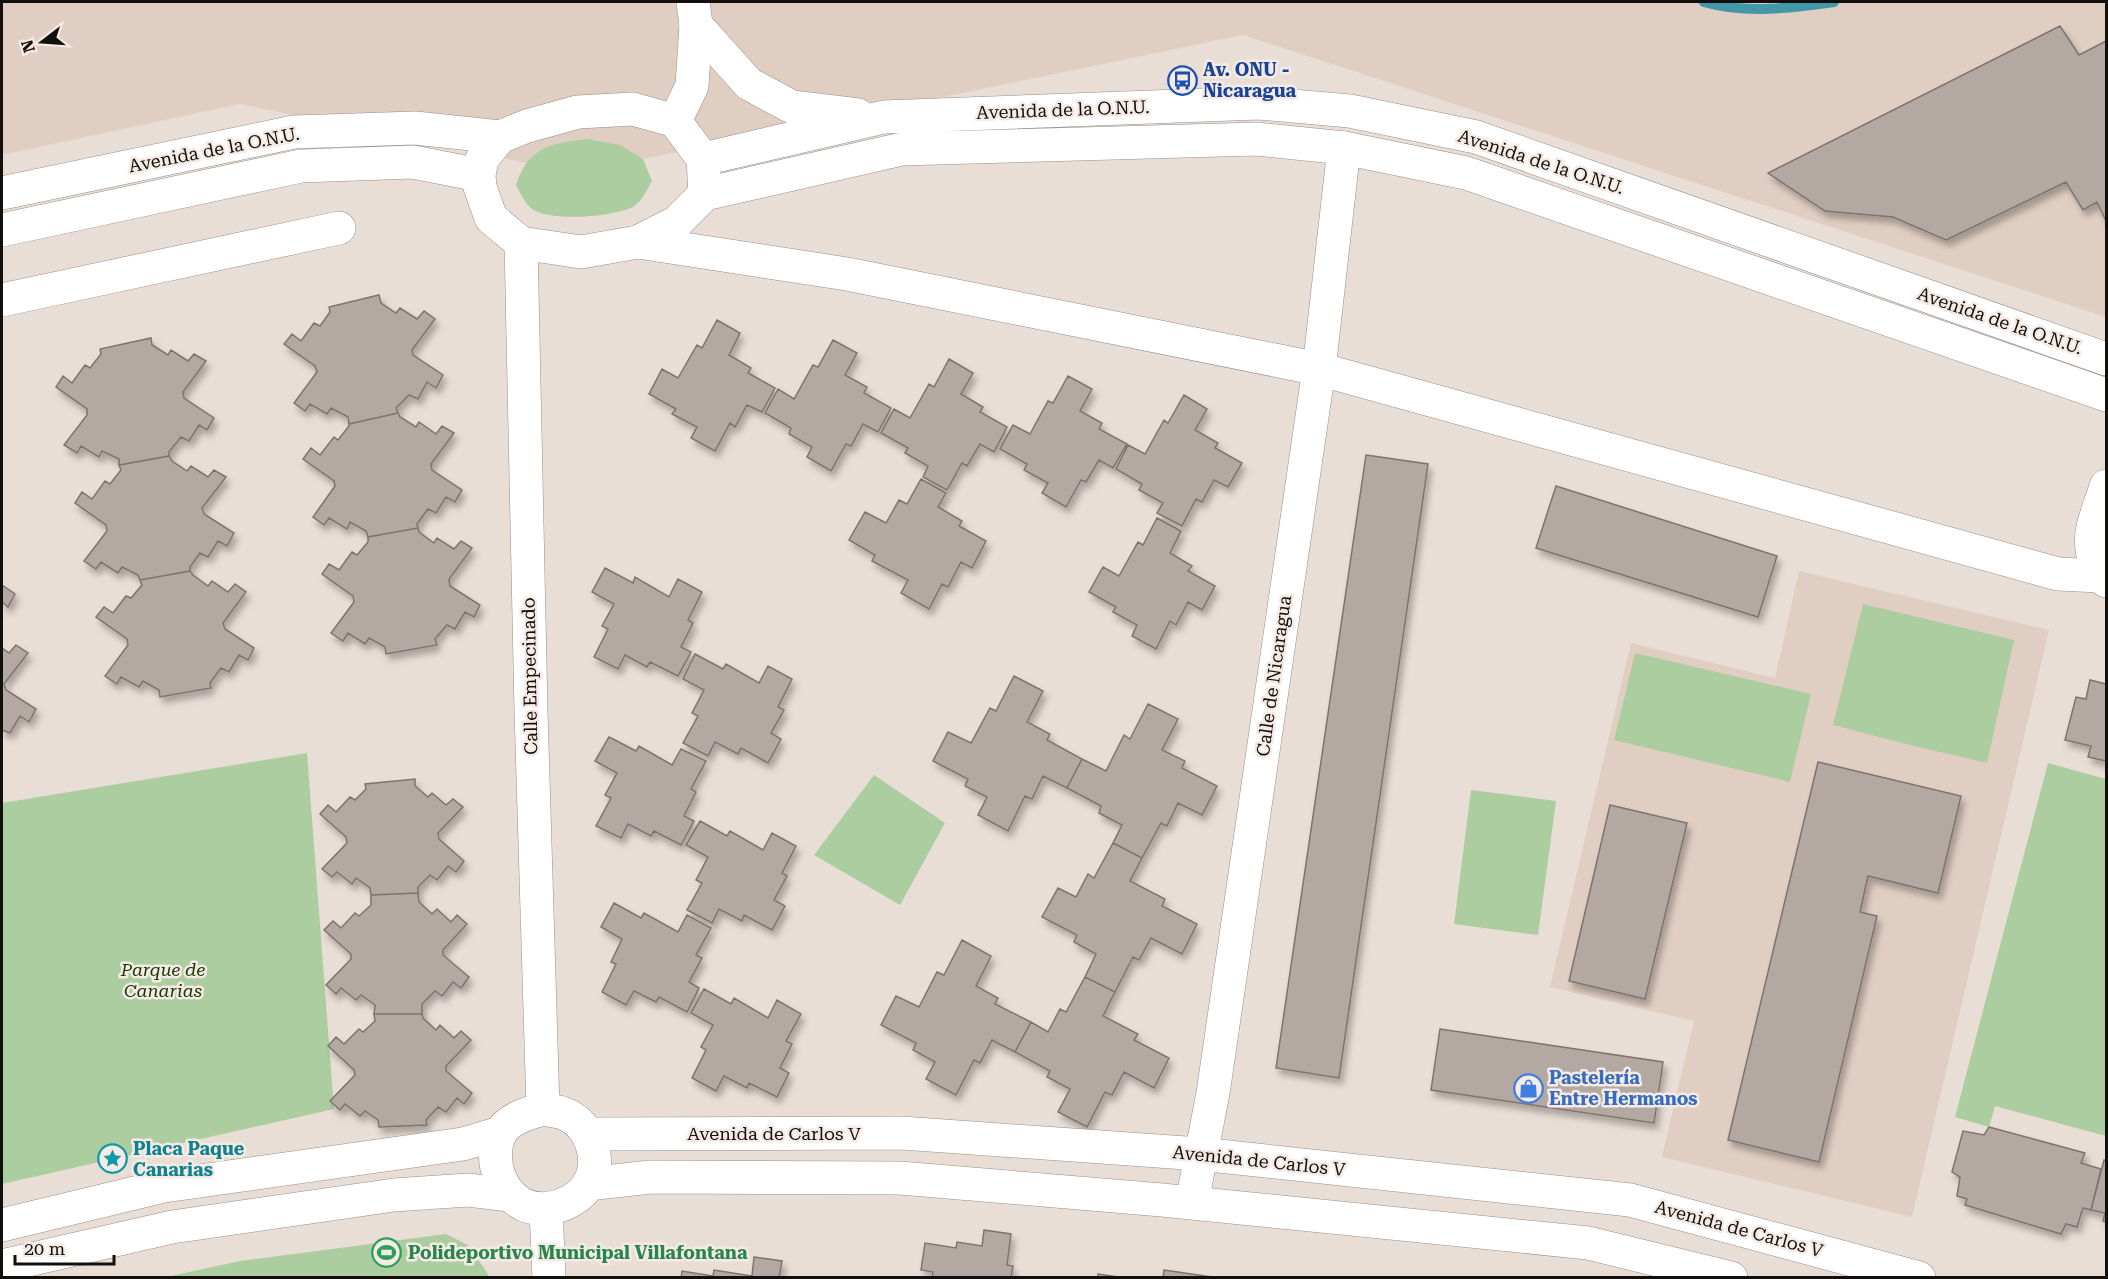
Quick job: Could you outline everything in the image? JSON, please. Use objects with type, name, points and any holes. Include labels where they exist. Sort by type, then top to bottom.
[{"type":"street","points":[[695,13],[749,84],[792,108],[884,117]]},
{"type":"street","points":[[675,121],[692,86],[695,13]]},
{"type":"street","name":"Avenida de la O.N.U.","points":[[703,159],[884,117],[1259,103],[1350,111],[1476,137],[2106,359]]},
{"type":"street","points":[[633,109],[675,121],[703,159],[705,194],[677,222],[638,242],[581,252],[521,243],[492,218],[480,187],[479,175],[482,159],[500,137],[527,126],[578,112],[633,109]]},
{"type":"street","name":"Avenida de la O.N.U.","points":[[2,193],[294,132],[415,128],[500,137]]},
{"type":"street","name":"Avenida de la O.N.U.","points":[[705,194],[902,149],[1257,139],[1344,148],[1466,173],[2106,395]]},
{"type":"street","name":"Calle de Nicaragua","points":[[1192,1202],[1213,1093],[1319,369],[1344,148]]},
{"type":"street","name":"Avenida de la O.N.U.","points":[[2,230],[301,166],[413,162],[479,175]]},
{"type":"street","points":[[2,300],[339,228]]},
{"type":"street","points":[[638,242],[847,274],[1319,369],[2058,574],[2103,578],[2093,554],[2092,530],[2106,486]]},
{"type":"street","name":"Calle Empecinado","points":[[521,243],[531,711],[543,1109]]},
{"type":"street","points":[[2,1225],[164,1186],[464,1144],[500,1133],[525,1113],[543,1109],[564,1113],[577,1121],[588,1134],[595,1159],[588,1184],[579,1196],[567,1204],[546,1209],[524,1204],[510,1195],[498,1176],[496,1155],[500,1133]]},
{"type":"street","name":"Avenida de Carlos V","points":[[588,1134],[902,1133],[1200,1154],[1630,1200],[1919,1278]]},
{"type":"street","points":[[588,1184],[650,1177],[900,1178],[1192,1202],[1588,1244],[1731,1278]]},
{"type":"street","points":[[2,1266],[172,1227],[394,1195],[468,1190],[510,1195]]},
{"type":"street","points":[[546,1209],[549,1278]]},
{"type":"shaded area","points":[[2,2],[2106,2],[2106,317],[1243,35],[575,173],[240,104],[2,155]]},
{"type":"shaded area","points":[[1799,571],[2049,630],[1912,1217],[1662,1157],[1694,1021],[1550,987],[1631,643],[1775,678]]},
{"type":"green space","points":[[587,139],[620,145],[643,159],[652,181],[642,199],[633,207],[624,210],[582,217],[553,216],[532,209],[516,185],[527,162],[542,149],[551,145]]},
{"type":"green space","points":[[1863,604],[2014,640],[1987,763],[1833,725]]},
{"type":"green space","points":[[1635,653],[1811,694],[1790,782],[1614,740]]},
{"type":"green space","name":"Parque de Canarias","points":[[307,753],[334,1109],[2,1184],[2,803]]},
{"type":"green space","points":[[2048,763],[2106,779],[2106,1136],[1995,1106],[1989,1127],[1955,1117]]},
{"type":"green space","points":[[874,775],[945,823],[900,905],[814,855]]},
{"type":"green space","points":[[1471,790],[1556,801],[1538,935],[1454,924]]},
{"type":"green space","name":"Polideportivo Municipal Villafontana","points":[[446,1234],[468,1245],[488,1277],[166,1277],[240,1261]]},
{"type":"building","points":[[2060,26],[2079,55],[2106,41],[2106,221],[2097,202],[2083,210],[2066,182],[1946,240],[1893,217],[1825,211],[1768,173]]},
{"type":"building","points":[[379,295],[381,303],[396,313],[400,308],[417,319],[424,311],[435,319],[412,350],[413,355],[443,375],[436,388],[427,382],[418,399],[409,395],[396,408],[398,413],[349,424],[348,417],[331,408],[327,414],[310,404],[305,411],[294,403],[317,372],[315,366],[284,344],[292,334],[301,341],[314,323],[320,326],[330,312],[329,307]]},
{"type":"building","points":[[717,320],[740,333],[729,355],[751,368],[748,373],[775,388],[762,412],[747,405],[735,427],[730,423],[715,451],[691,438],[697,427],[672,414],[676,409],[649,394],[662,369],[678,378],[697,345],[702,348]]},
{"type":"building","points":[[151,338],[152,345],[168,355],[171,350],[188,361],[194,354],[206,361],[183,392],[184,398],[214,418],[207,430],[199,425],[189,441],[181,437],[169,452],[169,456],[119,465],[119,459],[102,451],[99,457],[81,446],[77,453],[64,445],[87,415],[87,409],[56,387],[63,376],[72,383],[85,365],[90,368],[101,354],[100,349]]},
{"type":"building","points":[[833,340],[857,353],[845,375],[867,387],[864,393],[891,408],[878,432],[863,424],[851,446],[846,444],[831,471],[807,457],[812,447],[789,434],[791,428],[765,413],[778,389],[794,399],[813,365],[818,367]]},
{"type":"building","points":[[949,359],[973,373],[961,394],[983,407],[980,412],[1007,427],[994,452],[980,444],[967,466],[962,463],[947,490],[923,477],[928,466],[905,453],[908,448],[881,433],[894,409],[910,418],[929,384],[934,387]]},
{"type":"building","points":[[1068,376],[1092,389],[1080,411],[1102,423],[1099,429],[1127,444],[1113,468],[1099,460],[1086,482],[1081,480],[1066,507],[1042,493],[1048,483],[1024,470],[1027,464],[1000,449],[1013,425],[1030,434],[1048,401],[1053,403]]},
{"type":"building","points":[[1184,395],[1207,409],[1195,430],[1218,443],[1215,448],[1242,463],[1228,487],[1214,480],[1202,502],[1196,499],[1182,526],[1157,513],[1163,503],[1139,490],[1142,484],[1116,469],[1128,445],[1145,454],[1164,420],[1168,423]]},
{"type":"building","points":[[398,413],[400,417],[416,427],[419,422],[436,434],[442,426],[454,433],[431,464],[432,470],[462,490],[455,502],[446,497],[436,513],[428,509],[417,524],[418,528],[368,537],[366,531],[350,522],[347,529],[329,518],[324,525],[313,517],[335,486],[334,481],[303,459],[311,448],[320,455],[334,437],[338,440],[349,424]]},
{"type":"building","points":[[1366,455],[1428,464],[1339,1078],[1276,1068]]},
{"type":"building","points":[[169,456],[172,461],[187,471],[191,466],[208,477],[214,470],[226,477],[202,508],[204,514],[234,533],[227,546],[218,541],[208,557],[200,553],[190,567],[190,571],[140,580],[138,575],[122,567],[118,573],[101,562],[96,569],[84,561],[107,531],[106,525],[75,503],[82,492],[92,499],[105,481],[110,484],[121,470],[119,465]]},
{"type":"building","points":[[921,479],[946,493],[938,507],[962,521],[959,526],[986,541],[972,568],[961,562],[948,587],[942,584],[929,609],[901,593],[908,580],[872,561],[875,555],[849,540],[865,512],[886,523],[899,500],[907,504]]},
{"type":"building","points":[[1556,486],[1777,556],[1758,617],[1536,548]]},
{"type":"building","points":[[1157,518],[1181,531],[1170,553],[1192,566],[1188,571],[1215,586],[1202,610],[1188,602],[1176,625],[1170,621],[1156,649],[1132,636],[1137,625],[1113,612],[1116,607],[1089,592],[1103,567],[1119,576],[1138,542],[1143,545]]},
{"type":"building","points":[[418,528],[419,532],[434,543],[437,538],[454,549],[461,541],[472,548],[449,579],[450,586],[480,605],[474,617],[465,612],[455,629],[447,625],[435,639],[437,645],[386,654],[385,647],[369,638],[365,644],[348,633],[343,641],[331,633],[354,602],[353,596],[322,574],[329,564],[339,570],[352,552],[357,555],[368,542],[368,537]]},
{"type":"building","points":[[605,568],[633,583],[635,577],[669,597],[678,579],[702,592],[688,620],[693,623],[681,647],[691,652],[678,676],[650,662],[647,667],[625,655],[618,669],[594,657],[608,629],[602,626],[614,604],[592,592]]},
{"type":"building","points":[[190,571],[208,586],[212,581],[228,592],[235,584],[246,592],[223,623],[225,629],[254,648],[248,660],[239,655],[229,672],[221,668],[210,683],[211,688],[160,697],[159,690],[143,681],[139,687],[121,677],[117,684],[105,676],[128,645],[127,639],[96,617],[104,607],[113,613],[126,596],[131,598],[142,585],[140,580]]},
{"type":"building","points":[[2,585],[15,594],[8,607],[2,602]]},
{"type":"building","points":[[16,645],[28,653],[4,684],[6,690],[36,709],[29,722],[20,716],[10,733],[2,730],[2,648],[9,653]]},
{"type":"building","points":[[695,654],[723,669],[726,664],[759,683],[768,666],[792,679],[778,707],[784,710],[771,733],[781,739],[768,763],[741,748],[738,754],[715,742],[708,756],[683,743],[698,716],[692,713],[704,690],[683,679]]},
{"type":"building","points":[[1014,676],[1043,691],[1027,722],[1050,734],[1047,740],[1082,759],[1067,788],[1043,776],[1032,799],[1025,796],[1008,831],[978,815],[987,797],[965,786],[968,779],[933,761],[948,732],[971,743],[990,708],[996,711]]},
{"type":"building","points":[[2090,680],[2106,684],[2106,761],[2088,757],[2091,746],[2065,740],[2076,697],[2086,699]]},
{"type":"building","points":[[1148,704],[1178,719],[1162,750],[1185,761],[1182,768],[1217,786],[1202,815],[1178,803],[1167,826],[1161,823],[1142,858],[1113,843],[1122,825],[1099,813],[1101,806],[1067,788],[1082,759],[1106,771],[1124,735],[1130,739]]},
{"type":"building","points":[[609,737],[636,751],[639,746],[672,765],[681,749],[706,761],[691,789],[696,792],[684,816],[694,821],[681,845],[654,831],[651,836],[628,824],[621,838],[596,826],[611,798],[605,795],[617,773],[595,761]]},
{"type":"building","points":[[1818,762],[1961,796],[1938,893],[1868,876],[1860,912],[1877,916],[1819,1162],[1728,1140]]},
{"type":"building","points":[[415,779],[415,786],[428,797],[432,793],[446,805],[453,799],[463,807],[438,833],[439,839],[464,861],[456,872],[448,866],[437,880],[430,875],[418,887],[418,893],[371,895],[370,888],[356,878],[352,884],[337,872],[332,877],[322,869],[347,843],[346,837],[320,814],[328,805],[336,812],[350,797],[355,800],[366,789],[365,784]]},
{"type":"building","points":[[1610,805],[1687,823],[1645,999],[1569,981]]},
{"type":"building","points":[[700,821],[727,836],[730,831],[763,850],[772,833],[796,846],[782,873],[787,876],[774,900],[785,906],[772,930],[744,915],[742,921],[719,909],[712,923],[687,910],[702,883],[696,880],[708,857],[686,845]]},
{"type":"building","points":[[1113,843],[1142,858],[1130,881],[1165,899],[1162,906],[1197,924],[1182,954],[1151,938],[1139,960],[1133,957],[1115,992],[1085,977],[1096,954],[1074,942],[1077,935],[1042,917],[1058,888],[1076,897],[1088,874],[1094,878]]},
{"type":"building","points":[[418,893],[419,902],[432,914],[437,909],[451,922],[457,915],[467,924],[443,950],[443,955],[469,977],[461,988],[453,982],[442,996],[435,991],[422,1004],[422,1014],[374,1014],[375,1005],[361,995],[356,1000],[341,988],[336,994],[326,985],[351,959],[351,954],[324,930],[333,921],[341,928],[355,913],[359,916],[371,905],[371,895]]},
{"type":"building","points":[[614,903],[641,918],[644,913],[678,932],[687,915],[711,928],[696,955],[702,958],[689,982],[699,988],[687,1012],[659,997],[656,1002],[634,991],[626,1005],[602,992],[616,964],[611,962],[622,939],[601,927]]},
{"type":"building","points":[[962,940],[991,956],[976,986],[998,998],[995,1004],[1031,1022],[1015,1052],[992,1040],[980,1063],[974,1060],[956,1095],[926,1079],[935,1062],[913,1050],[916,1043],[881,1025],[896,996],[919,1007],[937,972],[944,975]]},
{"type":"building","points":[[1085,977],[1115,992],[1103,1016],[1138,1034],[1134,1040],[1169,1058],[1154,1088],[1124,1072],[1112,1095],[1105,1092],[1087,1127],[1058,1112],[1070,1089],[1047,1077],[1050,1071],[1015,1052],[1031,1022],[1048,1032],[1060,1009],[1066,1012]]},
{"type":"building","points":[[704,989],[731,1004],[734,998],[768,1018],[777,1000],[801,1014],[786,1041],[792,1044],[780,1068],[789,1073],[777,1097],[749,1083],[747,1088],[724,1076],[716,1091],[692,1078],[706,1050],[701,1047],[713,1025],[691,1013]]},
{"type":"building","points":[[374,1014],[422,1014],[423,1018],[436,1030],[440,1025],[454,1038],[461,1031],[471,1040],[446,1066],[446,1071],[472,1093],[464,1104],[457,1098],[446,1112],[438,1107],[426,1120],[427,1125],[379,1127],[378,1120],[365,1111],[360,1116],[345,1104],[340,1110],[330,1101],[355,1075],[354,1070],[328,1046],[336,1037],[344,1044],[359,1029],[363,1032],[375,1021]]},
{"type":"building","points":[[1440,1029],[1663,1062],[1654,1123],[1431,1090]]},
{"type":"building","points":[[1989,1127],[2085,1153],[2081,1163],[2101,1169],[2091,1210],[2083,1208],[2077,1227],[2066,1224],[2061,1234],[1965,1205],[1967,1199],[1957,1196],[1960,1177],[1952,1172],[1963,1131],[1984,1135]]},
{"type":"building","points":[[2104,1160],[2106,1161],[2106,1222],[2103,1221],[2105,1213],[2091,1210]]},
{"type":"building","points":[[984,1230],[1011,1234],[1007,1265],[1013,1266],[1011,1278],[932,1278],[933,1272],[921,1270],[925,1243],[956,1248],[957,1242],[982,1246]]},
{"type":"building","points":[[754,1257],[782,1261],[779,1278],[681,1278],[682,1271],[713,1276],[714,1270],[752,1276]]},
{"type":"building","points":[[1164,1270],[1219,1278],[1163,1278]]},
{"type":"building","points":[[1098,1274],[1125,1278],[1098,1278]]},
{"type":"waterway","points":[[1704,2],[1752,9],[1785,8],[1834,2]]},
{"type":"place","name":"Av. ONU - Nicaragua","points":[[1182,80]]},
{"type":"place","name":"Pastelería Entre Hermanos","points":[[1528,1088]]},
{"type":"place","name":"Placa Paque Canarias","points":[[112,1159]]},
{"type":"place","name":"Polideportivo Municipal Villafontana","points":[[387,1253]]}]
